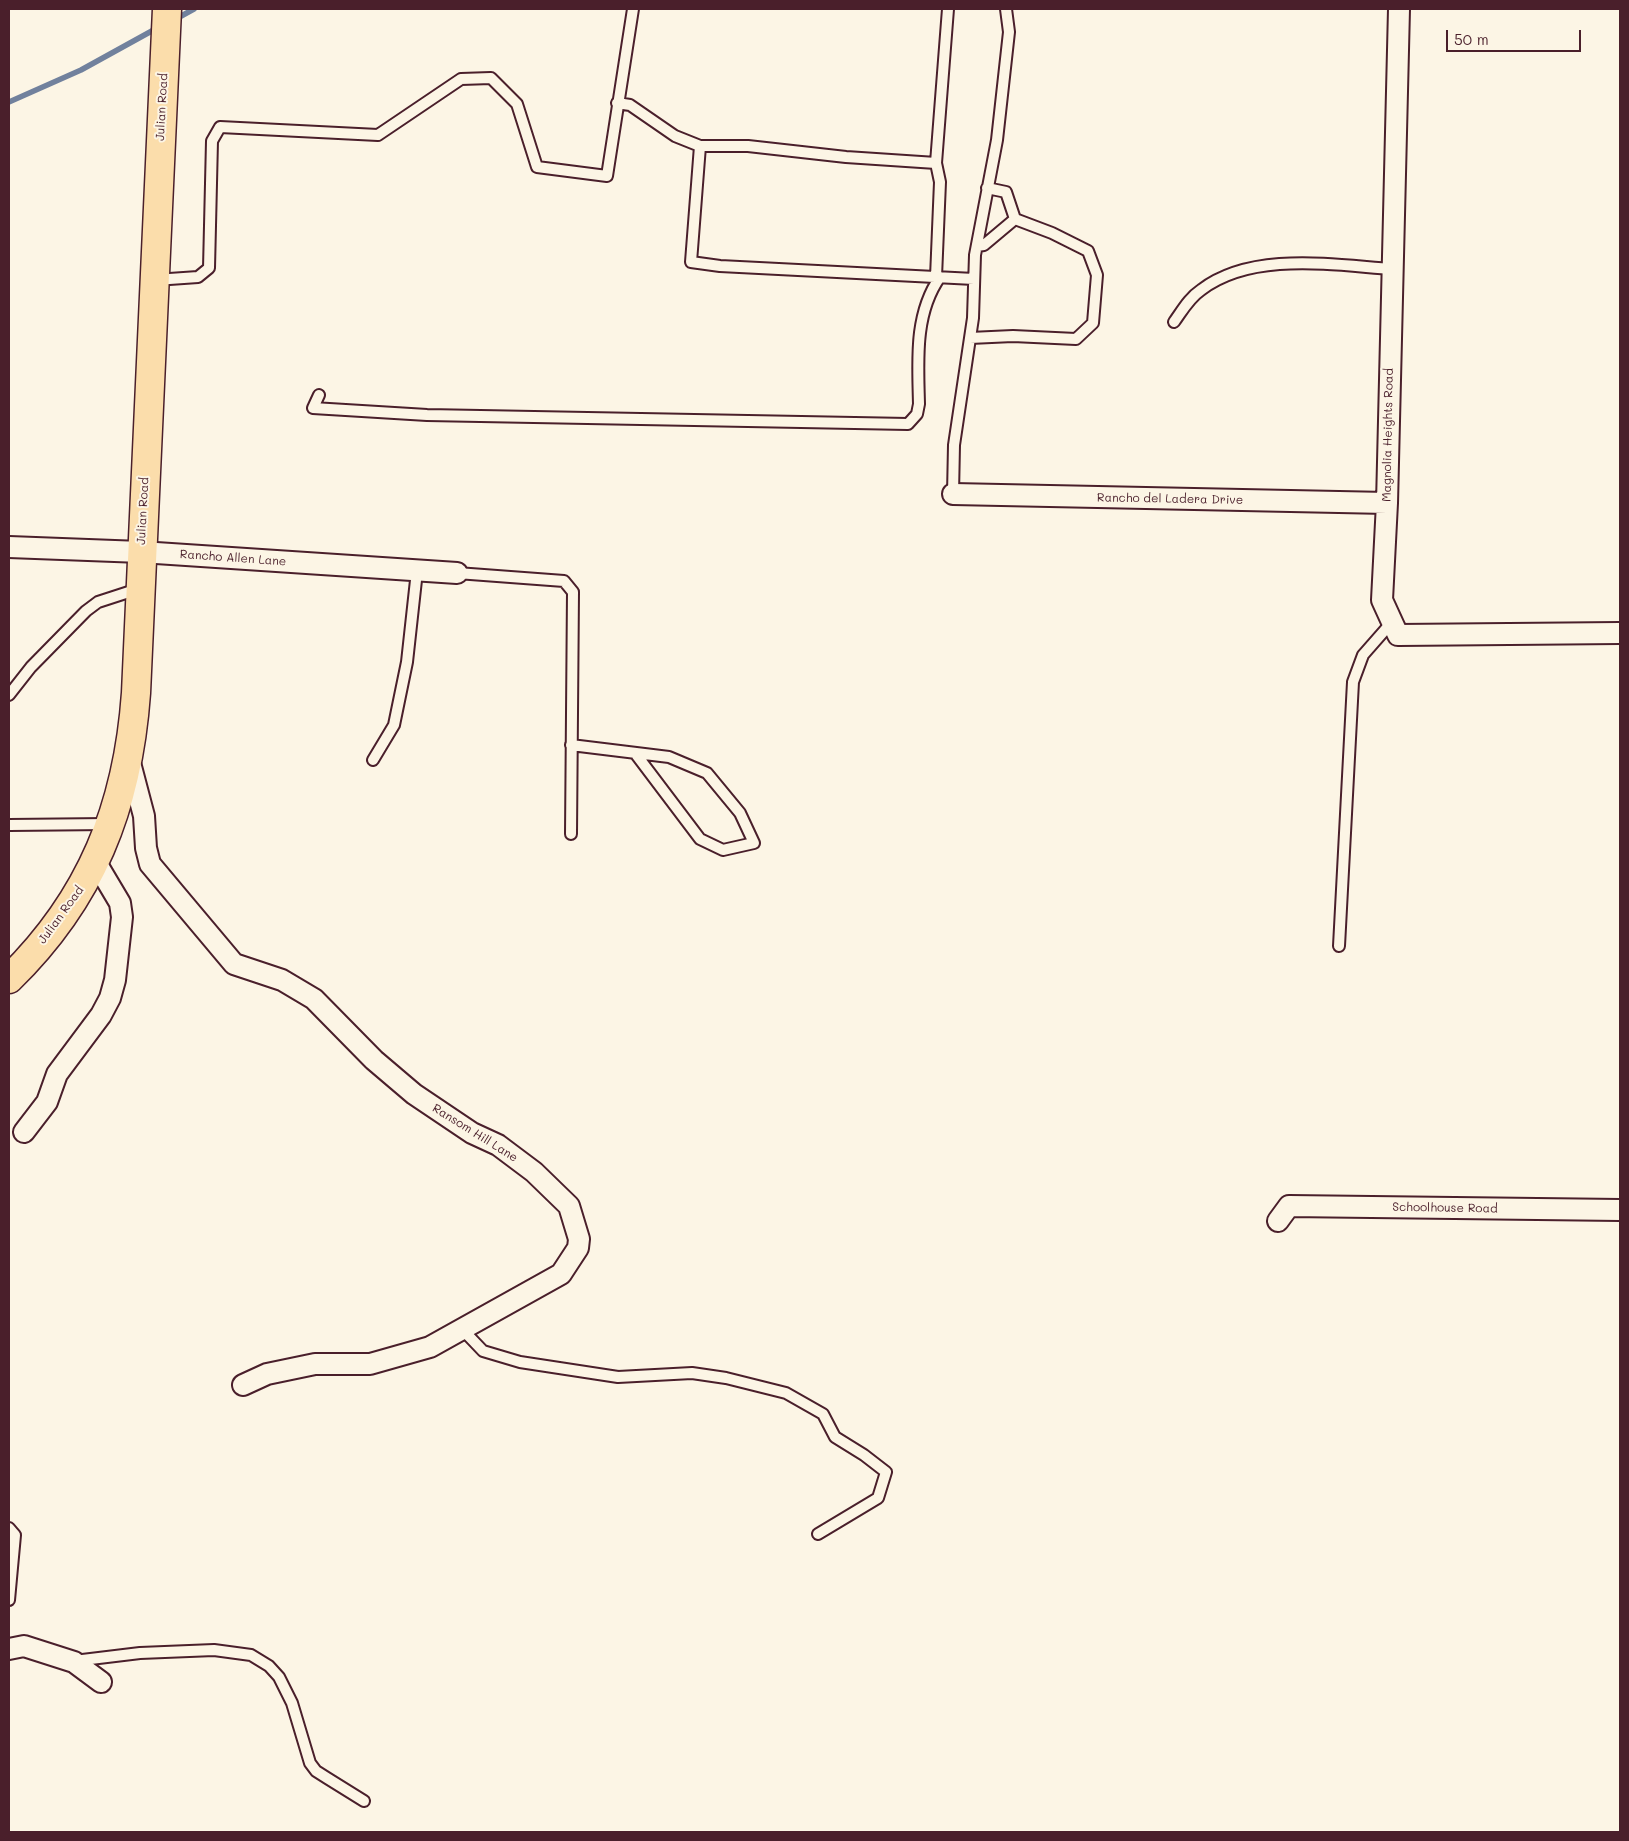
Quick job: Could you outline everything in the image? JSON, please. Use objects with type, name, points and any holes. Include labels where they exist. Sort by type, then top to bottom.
[{"type":"main road","name":"Julian Road","points":[[9,979],[57,924],[84,882],[111,824],[129,759],[136,693],[167,9]]},
{"type":"street","name":"Magnolia Heights Road","points":[[1399,9],[1387,503],[1382,600],[1398,635],[1620,633]]},
{"type":"street","name":"Rancho del Ladera Drive","points":[[953,494],[1387,503]]},
{"type":"street","name":"Rancho Allen Lane","points":[[9,547],[141,552],[458,573]]},
{"type":"street","name":"Ransom Hill Lane","points":[[129,759],[144,816],[146,848],[150,864],[234,964],[282,980],[314,999],[374,1060],[414,1094],[520,1161],[534,1172],[569,1206],[579,1238],[578,1248],[561,1274],[430,1347],[370,1364],[316,1364],[267,1374],[243,1385]]},
{"type":"street","points":[[24,1132],[47,1102],[57,1074],[101,1015],[110,998],[115,980],[122,917],[116,896],[95,861]]},
{"type":"street","name":"Schoolhouse Road","points":[[1278,1221],[1289,1206],[1620,1210]]},
{"type":"street","points":[[9,1649],[24,1646],[74,1662],[101,1682]]},
{"type":"lane","points":[[154,280],[198,277],[209,268],[212,140],[220,127],[378,136],[461,79],[491,78],[517,104],[537,167],[607,176],[633,9]]},
{"type":"lane","points":[[319,394],[313,408],[427,415],[908,424],[917,414],[919,404],[920,326],[930,291],[938,277],[940,182],[936,163],[948,9]]},
{"type":"lane","points":[[953,494],[954,445],[970,338],[977,246],[997,140],[1009,32],[1006,9]]},
{"type":"lane","points":[[617,104],[630,106],[668,131],[700,146],[748,146],[846,157],[936,163]]},
{"type":"lane","points":[[700,146],[691,262],[720,266],[974,278]]},
{"type":"lane","points":[[987,188],[1006,192],[1015,219]]},
{"type":"lane","points":[[977,246],[984,245],[1015,219]]},
{"type":"lane","points":[[970,338],[1014,336],[1076,338],[1093,323],[1097,275],[1088,251],[1052,233],[1015,219]]},
{"type":"lane","points":[[1174,322],[1190,299],[1202,289],[1224,277],[1253,269],[1278,264],[1303,263],[1392,269]]},
{"type":"lane","points":[[373,760],[394,725],[407,662],[417,571]]},
{"type":"lane","points":[[458,573],[564,581],[573,592],[571,834]]},
{"type":"lane","points":[[9,695],[31,667],[86,611],[98,602],[140,589]]},
{"type":"lane","points":[[1339,946],[1352,682],[1363,655],[1392,622]]},
{"type":"lane","points":[[572,745],[669,757],[707,773],[740,813],[754,843],[723,850],[700,839],[635,753]]},
{"type":"lane","points":[[9,825],[111,824]]},
{"type":"lane","points":[[462,1329],[483,1351],[520,1362],[618,1377],[692,1373],[726,1378],[786,1394],[823,1414],[835,1438],[864,1455],[886,1472],[878,1498],[818,1534]]},
{"type":"lane","points":[[9,1528],[15,1535],[9,1600]]},
{"type":"lane","points":[[74,1662],[140,1654],[214,1650],[240,1652],[258,1658],[269,1666],[286,1691],[310,1762],[316,1771],[364,1801]]},
{"type":"waterway","points":[[174,20],[194,9]]},
{"type":"waterway","points":[[9,102],[81,70],[159,27]]}]
